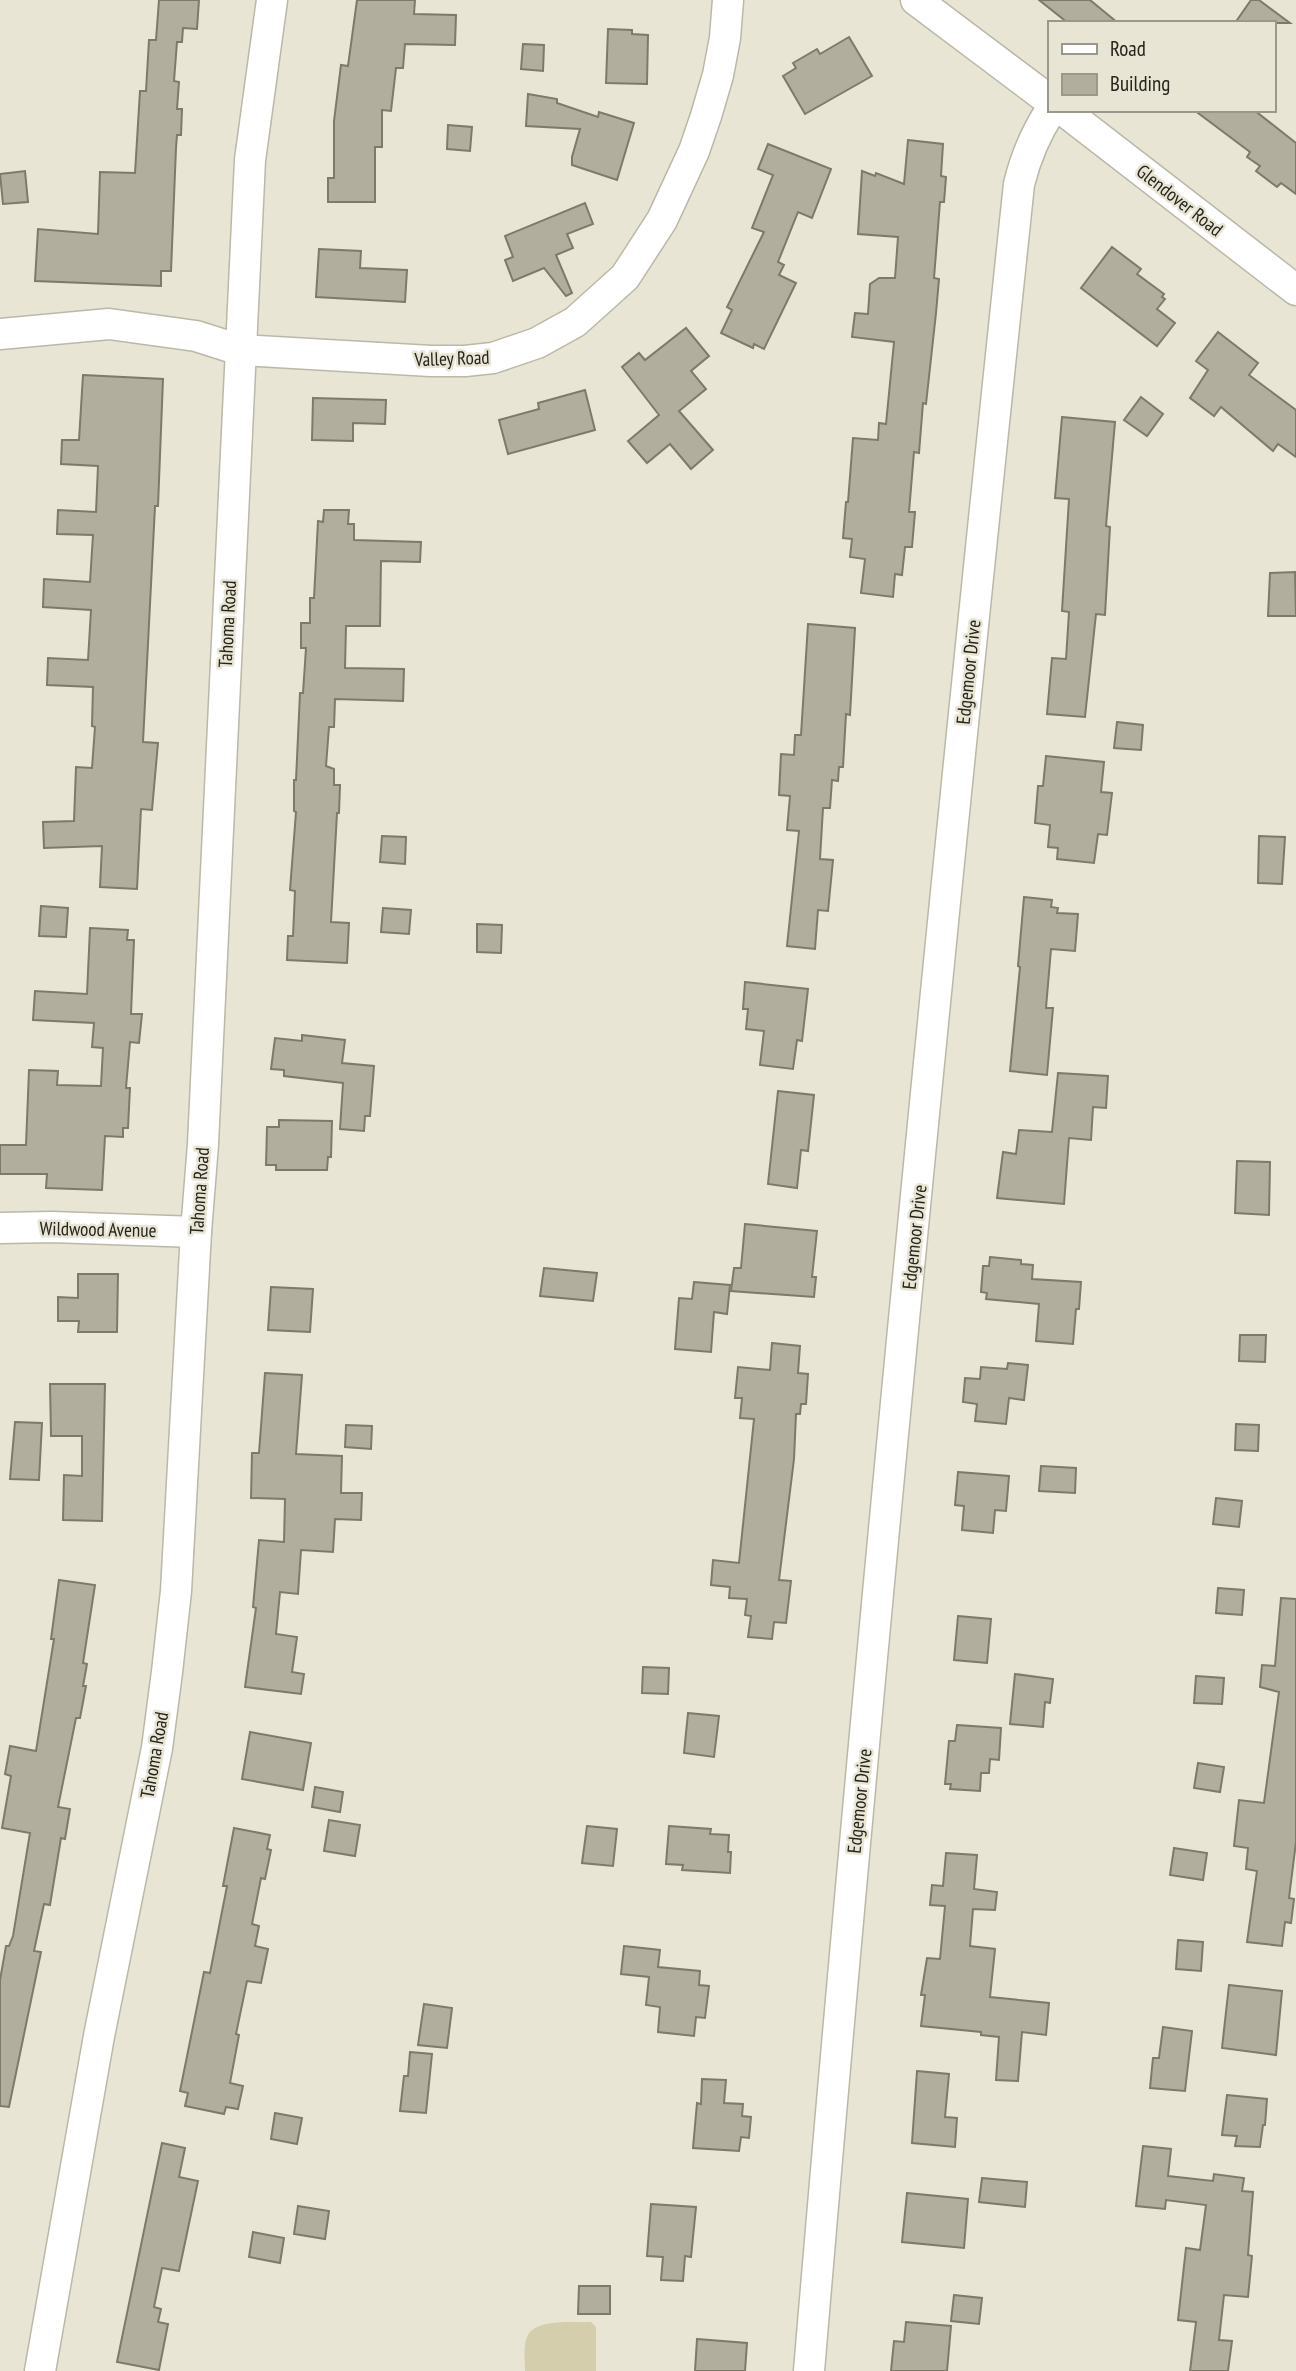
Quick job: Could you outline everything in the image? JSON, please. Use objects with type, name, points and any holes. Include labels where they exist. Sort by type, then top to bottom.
[{"type":"street","name":"Tahoma Road","points":[[40,2371],[99,2036],[156,1748],[176,1591],[204,1130],[250,160],[272,0]]},
{"type":"street","name":"Valley Road","points":[[0,334],[110,324],[197,336],[240,350],[465,362],[493,358],[537,343],[575,322],[625,277],[668,209],[694,152],[709,106],[725,38],[728,0]]},
{"type":"street","points":[[916,0],[1048,99]]},
{"type":"street","name":"Edgemoor Drive","points":[[809,2371],[846,1938],[976,591],[1018,197],[1026,156],[1050,112]]},
{"type":"street","name":"Glendover Road","points":[[1066,112],[1296,290]]},
{"type":"street","name":"Wildwood Avenue","points":[[0,1228],[196,1232]]},
{"type":"shaded area","points":[[591,2322],[596,2327],[596,2371],[525,2371],[525,2345],[531,2331],[546,2324]]},
{"type":"building","points":[[159,0],[199,0],[197,29],[183,28],[182,42],[177,42],[174,81],[179,82],[177,109],[182,109],[181,135],[177,135],[176,148],[171,271],[161,271],[161,286],[35,281],[38,229],[98,234],[100,172],[135,173],[140,91],[146,91],[149,40],[156,40]]},
{"type":"building","points":[[357,0],[415,0],[414,14],[456,15],[455,45],[405,44],[403,68],[396,68],[391,111],[382,110],[382,147],[375,147],[375,202],[328,202],[328,178],[334,178],[334,121],[341,65],[348,66]]},
{"type":"building","points":[[1039,0],[1090,0],[1116,21],[1065,21]]},
{"type":"building","points":[[1251,0],[1259,0],[1290,23],[1275,21],[1236,21]]},
{"type":"building","points":[[608,29],[632,30],[632,34],[648,35],[647,84],[606,83]]},
{"type":"building","points":[[849,37],[872,76],[805,114],[783,76],[796,68],[793,63],[817,49],[820,54]]},
{"type":"building","points":[[523,44],[544,45],[543,71],[521,69]]},
{"type":"building","points":[[528,94],[557,99],[557,103],[598,117],[599,112],[634,123],[617,180],[572,165],[580,129],[526,126]]},
{"type":"building","points":[[1197,112],[1257,112],[1296,143],[1296,194],[1281,183],[1277,187],[1256,171],[1260,166],[1247,157],[1250,152]]},
{"type":"building","points":[[448,125],[472,127],[470,151],[447,149]]},
{"type":"building","points":[[908,140],[943,144],[941,176],[946,177],[944,202],[940,202],[934,278],[939,279],[926,404],[923,403],[919,453],[914,452],[909,512],[915,512],[912,547],[905,547],[902,575],[895,574],[893,597],[861,593],[865,559],[850,557],[852,539],[843,538],[853,438],[878,440],[879,423],[886,424],[894,342],[852,337],[855,313],[868,314],[870,284],[879,278],[895,278],[898,237],[858,234],[862,171],[875,176],[876,173],[904,184]]},
{"type":"building","points":[[768,144],[831,169],[812,218],[798,212],[778,262],[784,265],[779,275],[796,283],[764,349],[754,344],[753,348],[721,333],[732,310],[727,307],[764,232],[752,228],[773,175],[758,169]]},
{"type":"building","points":[[25,171],[28,202],[3,204],[0,174]]},
{"type":"building","points":[[585,203],[593,224],[567,234],[573,248],[556,255],[572,293],[566,296],[544,268],[513,281],[505,260],[513,257],[505,236]]},
{"type":"building","points":[[1112,247],[1141,269],[1137,274],[1164,294],[1162,297],[1165,299],[1157,309],[1175,323],[1157,346],[1081,288]]},
{"type":"building","points":[[319,249],[361,251],[360,268],[407,270],[405,302],[316,297]]},
{"type":"building","points":[[686,328],[709,356],[691,371],[706,389],[679,411],[713,450],[691,469],[670,444],[647,463],[628,441],[659,415],[622,367],[639,353],[645,360]]},
{"type":"building","points":[[1218,332],[1258,363],[1249,375],[1296,410],[1296,457],[1278,444],[1273,451],[1221,407],[1214,416],[1190,398],[1208,370],[1196,361]]},
{"type":"building","points":[[83,375],[163,379],[143,742],[158,743],[152,810],[141,809],[137,889],[100,887],[102,846],[44,848],[43,822],[74,821],[76,767],[92,768],[95,727],[92,726],[93,687],[47,685],[48,658],[88,660],[91,610],[43,607],[44,579],[90,582],[93,535],[57,534],[58,510],[96,512],[98,466],[61,464],[62,440],[79,440]]},
{"type":"building","points":[[585,390],[595,430],[508,454],[499,420],[539,409],[538,403]]},
{"type":"building","points":[[1141,397],[1163,414],[1147,436],[1124,420]]},
{"type":"building","points":[[313,398],[386,400],[385,424],[353,423],[353,441],[312,440]]},
{"type":"building","points":[[1062,417],[1115,422],[1106,526],[1110,527],[1105,615],[1096,614],[1085,717],[1047,714],[1052,658],[1066,659],[1069,612],[1062,611],[1069,499],[1055,498]]},
{"type":"building","points":[[324,510],[349,510],[348,524],[354,524],[354,540],[421,542],[420,562],[381,561],[380,626],[346,626],[345,668],[404,669],[403,701],[335,699],[334,727],[329,727],[326,766],[334,769],[334,785],[340,785],[331,922],[349,923],[347,963],[287,960],[288,936],[293,936],[295,891],[290,890],[296,812],[294,780],[306,648],[301,648],[301,623],[310,623],[318,521],[323,522]]},
{"type":"building","points":[[1295,572],[1296,616],[1268,616],[1270,573]]},
{"type":"building","points":[[808,624],[855,628],[850,715],[846,714],[843,767],[839,767],[838,781],[832,780],[830,808],[823,808],[820,859],[833,860],[828,911],[818,910],[815,949],[787,946],[799,831],[787,830],[790,796],[779,795],[781,754],[794,755],[795,735],[801,735]]},
{"type":"building","points":[[1117,722],[1143,725],[1141,750],[1114,748]]},
{"type":"building","points":[[1046,756],[1104,762],[1101,792],[1112,793],[1107,835],[1098,834],[1094,863],[1057,859],[1058,848],[1048,847],[1050,825],[1035,823],[1038,786],[1043,786]]},
{"type":"building","points":[[382,836],[406,837],[405,864],[380,862]]},
{"type":"building","points":[[1259,836],[1285,837],[1282,884],[1258,883]]},
{"type":"building","points":[[1024,897],[1052,900],[1051,907],[1058,908],[1057,913],[1078,914],[1075,951],[1051,949],[1046,1008],[1053,1008],[1047,1075],[1010,1071]]},
{"type":"building","points":[[41,906],[68,908],[66,937],[39,936]]},
{"type":"building","points":[[383,908],[411,910],[409,934],[381,932]]},
{"type":"building","points":[[477,924],[502,925],[501,953],[477,952]]},
{"type":"building","points":[[90,928],[128,930],[127,940],[134,940],[131,1014],[142,1014],[139,1043],[130,1042],[126,1088],[130,1088],[128,1128],[123,1128],[123,1137],[105,1136],[102,1190],[46,1188],[47,1174],[0,1174],[0,1145],[26,1145],[29,1070],[58,1071],[57,1085],[101,1086],[103,1048],[92,1047],[94,1023],[33,1020],[35,991],[87,994]]},
{"type":"building","points":[[745,982],[808,989],[802,1041],[797,1040],[793,1069],[760,1065],[764,1031],[746,1029],[748,1009],[743,1009]]},
{"type":"building","points":[[302,1035],[345,1040],[342,1063],[374,1066],[370,1116],[365,1116],[364,1131],[340,1129],[343,1083],[284,1076],[284,1070],[271,1069],[275,1038],[302,1041]]},
{"type":"building","points":[[1058,1073],[1108,1076],[1106,1108],[1093,1107],[1091,1140],[1069,1138],[1064,1204],[997,1198],[1003,1152],[1016,1154],[1019,1130],[1052,1132]]},
{"type":"building","points":[[778,1091],[814,1095],[808,1151],[801,1150],[797,1188],[768,1184]]},
{"type":"building","points":[[279,1120],[332,1121],[331,1157],[328,1157],[327,1170],[276,1170],[276,1165],[266,1165],[267,1127],[279,1127]]},
{"type":"building","points":[[1237,1161],[1270,1162],[1269,1215],[1235,1213]]},
{"type":"building","points":[[745,1224],[817,1231],[812,1277],[816,1277],[814,1297],[731,1291],[734,1268],[741,1268]]},
{"type":"building","points":[[990,1257],[1021,1260],[1021,1264],[1033,1265],[1032,1279],[1081,1282],[1073,1344],[1036,1341],[1039,1304],[986,1299],[987,1293],[981,1292],[983,1266],[989,1266]]},
{"type":"building","points":[[544,1268],[597,1273],[593,1301],[540,1296]]},
{"type":"building","points":[[78,1274],[118,1274],[117,1332],[78,1332],[79,1321],[58,1321],[58,1297],[78,1298]]},
{"type":"building","points":[[694,1282],[730,1285],[727,1314],[714,1312],[711,1352],[675,1349],[679,1298],[692,1299]]},
{"type":"building","points":[[271,1287],[313,1289],[310,1332],[268,1330]]},
{"type":"building","points":[[1240,1335],[1266,1335],[1265,1362],[1239,1361]]},
{"type":"building","points":[[772,1343],[800,1346],[798,1373],[808,1374],[806,1404],[801,1404],[800,1414],[796,1414],[794,1459],[779,1580],[791,1581],[786,1623],[774,1622],[772,1639],[748,1637],[751,1616],[745,1615],[747,1599],[729,1598],[730,1587],[711,1585],[713,1560],[739,1563],[754,1419],[740,1418],[742,1398],[735,1398],[738,1367],[770,1370]]},
{"type":"building","points":[[1008,1363],[1028,1365],[1024,1400],[1009,1398],[1006,1424],[975,1421],[977,1404],[963,1402],[965,1378],[980,1379],[981,1367],[1007,1369]]},
{"type":"building","points":[[265,1373],[302,1375],[296,1454],[342,1456],[341,1493],[362,1493],[361,1520],[335,1519],[333,1552],[301,1550],[298,1594],[280,1592],[276,1634],[297,1637],[292,1672],[304,1674],[301,1694],[245,1687],[256,1608],[253,1607],[259,1540],[284,1542],[285,1499],[251,1498],[252,1453],[259,1453]]},
{"type":"building","points":[[50,1384],[105,1384],[102,1521],[63,1520],[64,1475],[82,1476],[82,1436],[51,1436]]},
{"type":"building","points":[[15,1422],[42,1423],[39,1480],[10,1479]]},
{"type":"building","points":[[1236,1424],[1259,1425],[1258,1451],[1235,1450]]},
{"type":"building","points":[[346,1425],[372,1426],[371,1449],[345,1447]]},
{"type":"building","points":[[1041,1466],[1076,1468],[1075,1493],[1039,1491]]},
{"type":"building","points":[[958,1472],[1009,1476],[1006,1511],[995,1510],[993,1533],[962,1530],[964,1506],[955,1505]]},
{"type":"building","points":[[1216,1498],[1242,1501],[1239,1527],[1213,1524]]},
{"type":"building","points":[[59,1580],[95,1585],[83,1663],[87,1664],[83,1686],[86,1686],[80,1718],[76,1718],[58,1807],[70,1809],[65,1839],[61,1838],[50,1905],[44,1904],[34,1951],[41,1952],[9,2107],[0,2106],[0,1980],[6,1946],[9,1946],[13,1936],[30,1833],[2,1828],[11,1776],[5,1774],[10,1746],[36,1751],[54,1639],[51,1639]]},
{"type":"building","points":[[1218,1588],[1244,1590],[1242,1615],[1216,1613]]},
{"type":"building","points":[[1281,1598],[1296,1599],[1296,1842],[1289,1898],[1294,1899],[1291,1923],[1285,1922],[1282,1946],[1247,1942],[1257,1871],[1246,1869],[1248,1848],[1234,1846],[1239,1800],[1264,1803],[1279,1692],[1260,1687],[1262,1665],[1275,1666]]},
{"type":"building","points":[[958,1616],[991,1619],[987,1663],[954,1660]]},
{"type":"building","points":[[643,1667],[669,1668],[668,1694],[642,1693]]},
{"type":"building","points":[[1015,1674],[1053,1679],[1050,1703],[1045,1702],[1043,1727],[1010,1724]]},
{"type":"building","points":[[1196,1676],[1224,1678],[1222,1704],[1194,1703]]},
{"type":"building","points":[[688,1713],[719,1716],[714,1757],[684,1753]]},
{"type":"building","points":[[957,1725],[1001,1728],[999,1760],[990,1759],[989,1773],[981,1773],[980,1791],[950,1789],[951,1784],[945,1784],[949,1741],[955,1741]]},
{"type":"building","points":[[250,1732],[311,1743],[303,1790],[242,1779]]},
{"type":"building","points":[[1198,1763],[1224,1767],[1220,1792],[1194,1788]]},
{"type":"building","points":[[315,1787],[343,1792],[340,1812],[312,1807]]},
{"type":"building","points":[[329,1820],[360,1825],[355,1856],[324,1851]]},
{"type":"building","points":[[587,1826],[617,1829],[613,1866],[582,1863]]},
{"type":"building","points":[[669,1826],[711,1829],[710,1834],[729,1835],[730,1873],[682,1870],[683,1865],[666,1864]]},
{"type":"building","points":[[234,1828],[270,1835],[267,1849],[271,1850],[265,1879],[261,1878],[252,1924],[259,1926],[255,1946],[268,1949],[261,1983],[247,1981],[236,2034],[239,2035],[230,2083],[243,2086],[238,2109],[226,2107],[224,2114],[185,2106],[188,2093],[180,2091],[204,1972],[210,1973],[227,1886],[223,1886]]},
{"type":"building","points":[[1174,1848],[1207,1853],[1203,1880],[1170,1875]]},
{"type":"building","points":[[946,1853],[977,1855],[974,1889],[997,1892],[995,1910],[973,1909],[970,1946],[995,1949],[990,1997],[1049,2003],[1046,2035],[1022,2032],[1018,2081],[996,2080],[999,2037],[981,2035],[981,2032],[921,2026],[925,1995],[921,1995],[927,1958],[940,1959],[945,1906],[930,1905],[932,1885],[943,1886]]},
{"type":"building","points":[[1178,1940],[1203,1942],[1201,1971],[1176,1969]]},
{"type":"building","points":[[624,1946],[660,1950],[658,1967],[700,1971],[699,1985],[709,1986],[705,2018],[696,2017],[694,2036],[658,2032],[660,2007],[646,2005],[649,1977],[621,1974]]},
{"type":"building","points":[[1229,1985],[1282,1991],[1276,2055],[1222,2048]]},
{"type":"building","points":[[424,2004],[452,2008],[447,2048],[418,2045]]},
{"type":"building","points":[[1163,2027],[1192,2031],[1185,2091],[1150,2088],[1153,2058],[1159,2058]]},
{"type":"building","points":[[410,2052],[432,2054],[426,2113],[400,2111]]},
{"type":"building","points":[[917,2071],[949,2074],[945,2117],[957,2118],[955,2147],[912,2143]]},
{"type":"building","points":[[702,2079],[726,2080],[724,2103],[743,2104],[742,2116],[751,2117],[749,2138],[741,2137],[739,2151],[693,2148],[697,2103],[701,2104]]},
{"type":"building","points":[[1227,2095],[1267,2099],[1260,2147],[1235,2146],[1237,2136],[1222,2135]]},
{"type":"building","points":[[275,2113],[302,2118],[297,2144],[271,2139]]},
{"type":"building","points":[[162,2143],[185,2148],[179,2177],[198,2181],[179,2271],[162,2268],[154,2307],[161,2309],[158,2322],[168,2324],[159,2370],[117,2362]]},
{"type":"building","points":[[1143,2146],[1171,2149],[1168,2176],[1213,2181],[1214,2174],[1244,2178],[1242,2191],[1253,2192],[1248,2297],[1224,2295],[1219,2340],[1232,2341],[1228,2371],[1190,2371],[1196,2322],[1178,2320],[1186,2248],[1200,2250],[1206,2205],[1166,2200],[1165,2209],[1136,2206]]},
{"type":"building","points":[[982,2178],[1027,2182],[1025,2207],[979,2202]]},
{"type":"building","points":[[907,2193],[968,2199],[964,2248],[902,2242]]},
{"type":"building","points":[[651,2204],[696,2207],[691,2257],[685,2256],[683,2281],[661,2280],[663,2257],[647,2256]]},
{"type":"building","points":[[298,2206],[329,2211],[325,2239],[294,2234]]},
{"type":"building","points":[[253,2232],[284,2238],[280,2263],[249,2257]]},
{"type":"building","points":[[579,2286],[610,2286],[610,2314],[578,2314]]},
{"type":"building","points":[[954,2295],[982,2298],[979,2324],[951,2321]]},
{"type":"building","points":[[906,2322],[951,2326],[947,2371],[891,2371],[894,2341],[904,2342]]},
{"type":"building","points":[[697,2339],[747,2343],[745,2371],[695,2371]]}]
